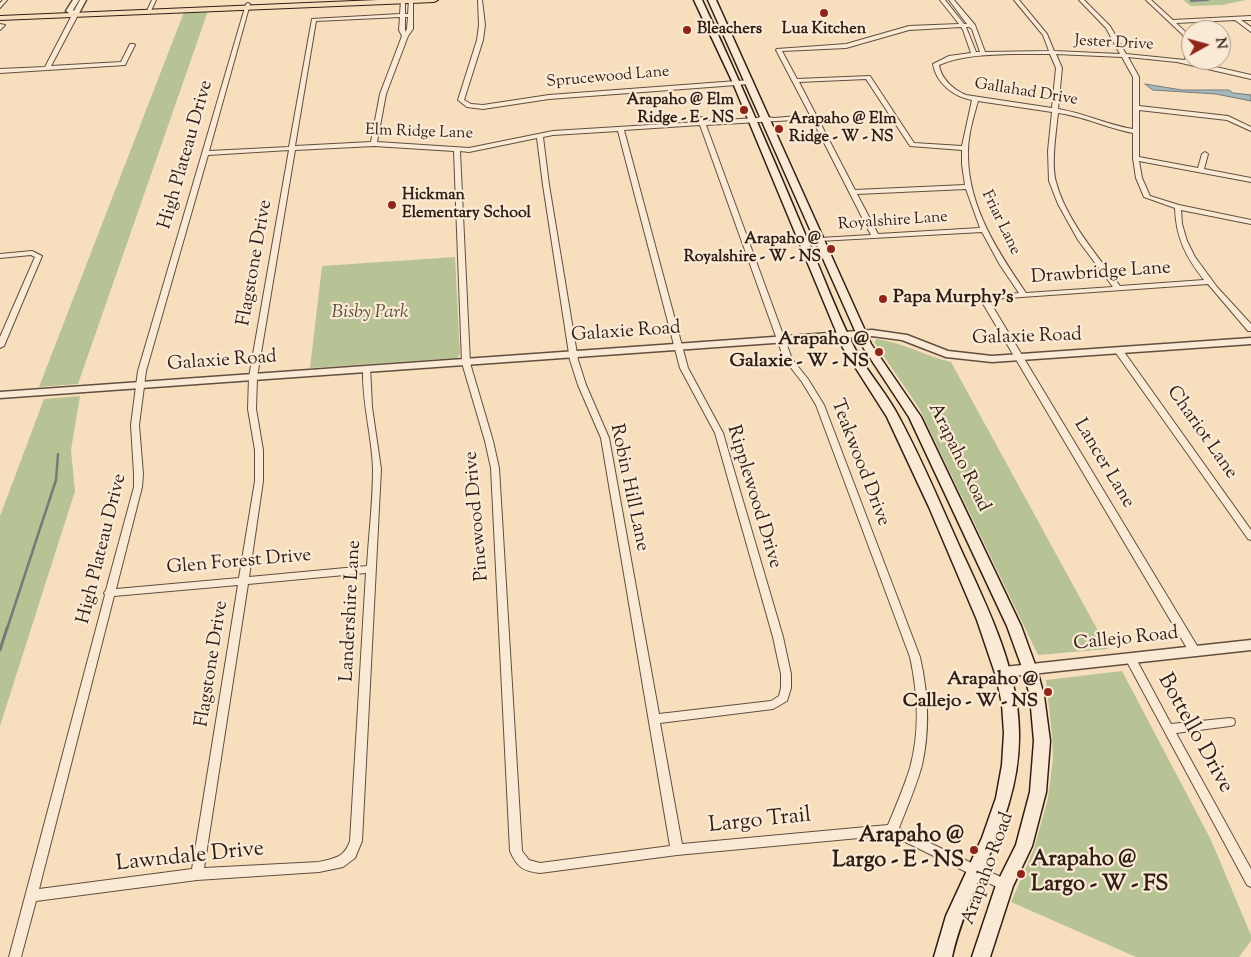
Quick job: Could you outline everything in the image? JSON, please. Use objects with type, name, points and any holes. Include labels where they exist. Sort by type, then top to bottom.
[{"type":"main road","points":[[151,6],[195,10],[330,0]]},
{"type":"main road","points":[[0,14],[74,12],[227,1],[247,6],[434,0]]},
{"type":"main road","name":"Arapaho Road","points":[[698,0],[737,83],[844,335],[859,367],[893,417],[990,631],[1004,672],[1012,722],[1010,763],[998,817],[959,905],[943,957]]},
{"type":"main road","name":"Arapaho Road","points":[[712,0],[862,334],[878,363],[915,417],[1014,626],[1030,670],[1037,696],[1042,741],[1038,784],[1024,846],[1005,885],[980,957]]},
{"type":"main road","points":[[195,10],[227,1]]},
{"type":"main road","points":[[0,24],[74,12]]},
{"type":"main road","points":[[717,39],[730,38]]},
{"type":"street","points":[[0,7],[5,0]]},
{"type":"street","points":[[74,12],[76,0]]},
{"type":"street","points":[[47,68],[74,12],[83,0]]},
{"type":"street","name":"Sprucewood Lane","points":[[480,0],[482,25],[480,40],[461,100],[469,106],[482,106],[549,96],[750,82]]},
{"type":"street","points":[[942,0],[963,25],[974,53]]},
{"type":"street","points":[[951,0],[972,25],[983,53]]},
{"type":"street","points":[[1016,0],[1039,26],[1060,73],[1050,151],[1052,181],[1061,204],[1076,232],[1118,288]]},
{"type":"street","points":[[1081,0],[1108,27],[1126,56],[1136,77],[1136,158],[1139,178],[1147,198],[1178,207],[1251,222]]},
{"type":"street","points":[[1148,0],[1181,30]]},
{"type":"street","points":[[405,36],[402,30],[406,16],[406,1]]},
{"type":"street","points":[[374,144],[383,94],[405,36],[410,29],[406,16],[406,1]]},
{"type":"street","name":"High Plateau Drive","points":[[15,957],[140,478],[135,430],[142,371],[247,6]]},
{"type":"street","name":"Flagstone Drive","points":[[197,874],[260,465],[260,450],[252,409],[253,377],[314,20],[406,16]]},
{"type":"street","points":[[1172,22],[1251,18]]},
{"type":"street","points":[[1236,19],[1251,30]]},
{"type":"street","points":[[876,236],[778,50],[846,46],[900,30],[972,25]]},
{"type":"street","points":[[0,71],[123,64],[132,45]]},
{"type":"street","name":"Jester Drive","points":[[974,53],[1126,56],[1181,61]]},
{"type":"street","name":"Gallahad Drive","points":[[974,53],[948,56],[938,62],[936,67],[955,92],[975,100],[1080,115],[1116,128],[1137,132]]},
{"type":"street","name":"Jester Drive","points":[[1221,70],[1251,77]]},
{"type":"street","points":[[794,81],[868,77],[912,145],[965,148]]},
{"type":"street","name":"Friar Lane","points":[[975,100],[965,148],[968,187],[974,207],[994,248],[1024,295]]},
{"type":"street","points":[[1137,108],[1228,118],[1251,129]]},
{"type":"street","name":"Elm Ridge Lane","points":[[204,153],[374,144],[458,150],[498,146],[540,135],[702,122],[813,117]]},
{"type":"street","name":"Teakwood Drive","points":[[702,122],[788,359],[820,405],[915,657],[921,683],[922,718],[918,758],[892,830]]},
{"type":"street","name":"Ripplewood Drive","points":[[620,128],[684,368],[719,433],[778,638],[786,674],[786,688],[783,698],[773,705],[656,719]]},
{"type":"street","name":"Robin Hill Lane","points":[[540,135],[546,185],[574,354],[582,385],[605,438],[656,719],[677,850]]},
{"type":"street","name":"Pinewood Drive","points":[[458,150],[466,363],[470,384],[491,446],[495,468],[516,851]]},
{"type":"street","points":[[1200,171],[1206,154]]},
{"type":"street","points":[[1136,158],[1251,180]]},
{"type":"street","points":[[853,192],[968,187]]},
{"type":"street","points":[[1178,207],[1177,218],[1182,241],[1195,263],[1251,329]]},
{"type":"street","name":"Royalshire Lane","points":[[803,241],[985,230]]},
{"type":"street","points":[[0,256],[32,254],[39,256],[0,346]]},
{"type":"street","name":"Drawbridge Lane","points":[[993,297],[1211,282]]},
{"type":"street","name":"Lancer Lane","points":[[993,297],[987,298],[986,305],[1020,358],[1195,652]]},
{"type":"street","name":"Galaxie Road","points":[[0,395],[862,334],[897,335],[936,351],[958,356],[992,359],[1251,341]]},
{"type":"street","name":"Chariot Lane","points":[[1120,351],[1251,537]]},
{"type":"street","name":"Landershire Lane","points":[[351,854],[356,841],[377,469],[374,439],[366,401],[367,369]]},
{"type":"street","name":"Glen Forest Drive","points":[[110,593],[372,569]]},
{"type":"street","name":"Callejo Road","points":[[1004,672],[1251,645]]},
{"type":"street","name":"Bottello Drive","points":[[1130,658],[1249,874]]},
{"type":"street","points":[[1168,729],[1230,722]]},
{"type":"street","points":[[892,830],[1005,885]]},
{"type":"street","name":"Largo Trail","points":[[516,851],[520,861],[528,866],[540,868],[677,850],[892,830]]},
{"type":"street","name":"Lawndale Drive","points":[[31,896],[197,874],[319,867],[339,863],[351,854]]},
{"type":"green space","points":[[1183,0],[1246,0],[1222,5],[1191,6]]},
{"type":"green space","points":[[208,11],[78,384],[39,387],[184,12]]},
{"type":"green space","name":"Bisby Park","points":[[455,257],[460,354],[457,358],[310,368],[322,266]]},
{"type":"green space","points":[[877,339],[897,343],[951,362],[1108,649],[1038,655],[919,408],[874,342]]},
{"type":"green space","points":[[80,396],[71,450],[75,491],[0,726],[0,516],[44,399]]},
{"type":"green space","points":[[1122,671],[1211,840],[1251,935],[1251,941],[1239,957],[1136,957],[1011,902],[1034,849],[1048,798],[1053,758],[1046,680]]},
{"type":"shaded area","points":[[1145,84],[1182,90],[1229,90],[1233,93],[1251,95],[1251,101],[1216,94],[1153,90]]},
{"type":"waterway","points":[[1191,1],[1208,0]]},
{"type":"waterway","points":[[7,629],[56,480],[58,454]]},
{"type":"waterway","points":[[0,650],[7,628]]},
{"type":"place","name":"Lua Kitchen","points":[[824,13]]},
{"type":"place","name":"Bleachers","points":[[687,30]]},
{"type":"place","name":"Arapaho @ Elm Ridge - E - NS","points":[[744,110]]},
{"type":"place","name":"Arapaho @ Elm Ridge - W - NS","points":[[779,129]]},
{"type":"place","name":"Hickman Elementary School","points":[[392,205]]},
{"type":"place","name":"Arapaho @ Royalshire - W - NS","points":[[831,249]]},
{"type":"place","name":"Papa Murphy's","points":[[883,299]]},
{"type":"place","name":"Arapaho @ Galaxie - W - NS","points":[[879,352]]},
{"type":"place","name":"Arapaho @ Callejo - W - NS","points":[[1048,692]]},
{"type":"place","name":"Arapaho @ Largo - E - NS","points":[[974,850]]},
{"type":"place","name":"Arapaho @ Largo - W - FS","points":[[1021,874]]}]
